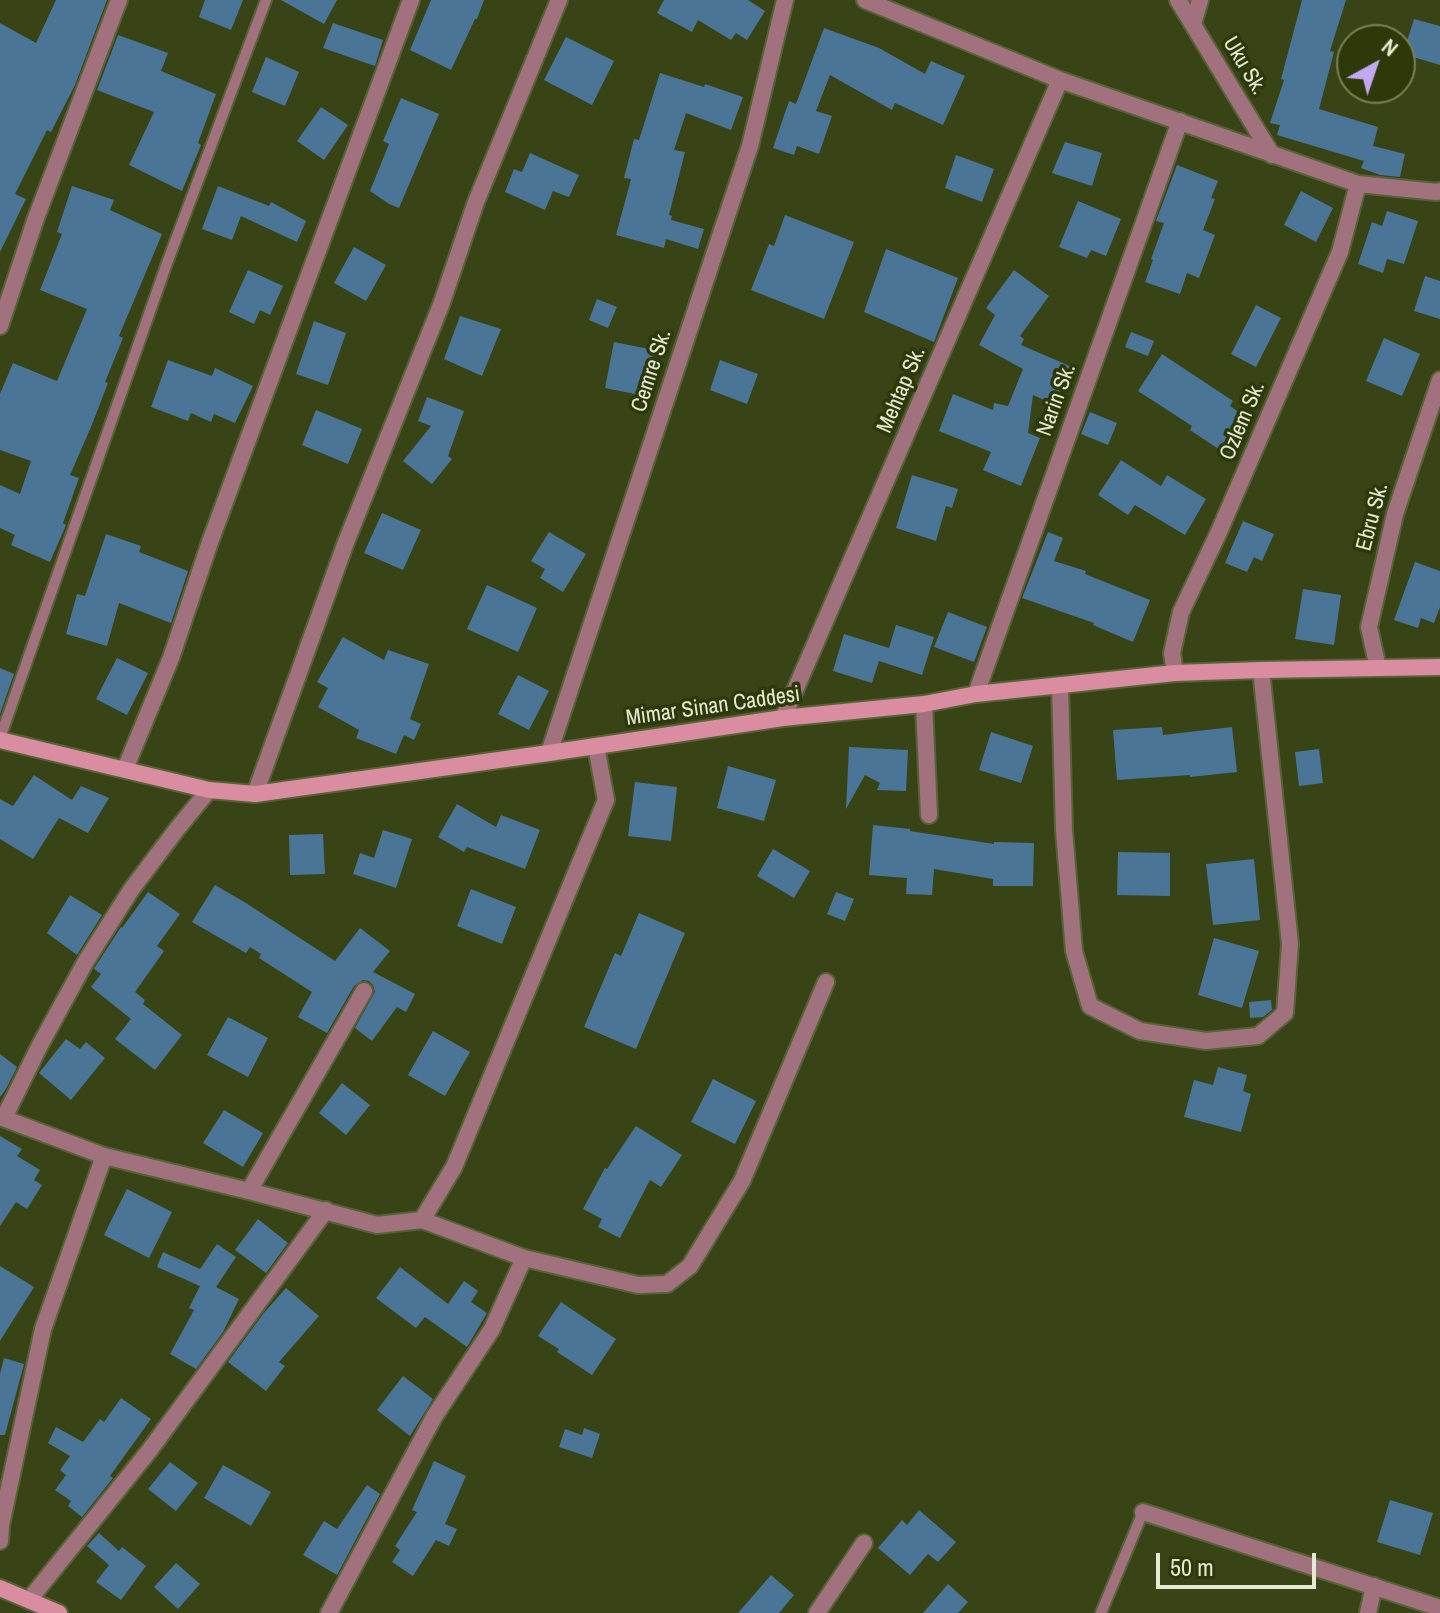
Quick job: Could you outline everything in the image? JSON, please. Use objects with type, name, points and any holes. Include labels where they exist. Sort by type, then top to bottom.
[{"type":"street","points":[[0,326],[36,218],[119,0]]},
{"type":"street","points":[[125,769],[171,658],[210,542],[411,0]]},
{"type":"street","points":[[255,794],[346,542],[441,305],[476,202],[559,0]]},
{"type":"street","name":"Cemre Sk.","points":[[549,753],[750,146],[785,0]]},
{"type":"street","points":[[865,0],[1060,80],[1358,184],[1440,191]]},
{"type":"street","name":"Uku Sk.","points":[[1178,0],[1272,155]]},
{"type":"street","points":[[1193,24],[1200,0]]},
{"type":"street","name":"Mehtap Sk.","points":[[783,718],[1060,80]]},
{"type":"street","name":"Narin Sk.","points":[[976,694],[1180,121]]},
{"type":"street","name":"Ozlem Sk.","points":[[1175,673],[1172,653],[1181,612],[1340,252],[1358,184]]},
{"type":"street","name":"Ebru Sk.","points":[[1378,668],[1369,627],[1395,514],[1440,380]]},
{"type":"street","name":"Mimar Sinan Caddesi","points":[[0,739],[209,790],[255,794],[783,718],[924,704],[976,694],[1175,673],[1440,667]]},
{"type":"street","points":[[1060,686],[1064,830],[1074,951],[1090,1006],[1140,1031],[1206,1041],[1258,1036],[1285,1013],[1290,944],[1261,670]]},
{"type":"street","points":[[924,704],[929,815]]},
{"type":"street","points":[[422,1220],[454,1167],[606,800],[596,746]]},
{"type":"street","points":[[209,790],[131,890],[86,961],[2,1118],[104,1156],[377,1225],[422,1220],[524,1258],[638,1285],[667,1284],[690,1266],[742,1181],[826,982]]},
{"type":"street","points":[[249,1191],[364,991]]},
{"type":"street","points":[[0,1541],[43,1329],[104,1156]]},
{"type":"street","points":[[29,1600],[149,1451],[326,1210]]},
{"type":"street","points":[[329,1613],[434,1417],[492,1329],[524,1258]]},
{"type":"street","points":[[1143,1512],[1440,1608]]},
{"type":"street","points":[[817,1613],[864,1543]]},
{"type":"street","points":[[1368,1613],[1374,1586]]},
{"type":"street","points":[[0,1588],[59,1613]]},
{"type":"lane","points":[[0,739],[167,263],[266,0]]},
{"type":"lane","points":[[1101,1613],[1143,1512]]},
{"type":"building","points":[[56,0],[107,0],[75,85],[51,132],[47,130],[15,194],[26,199],[0,252],[0,23],[36,43]]},
{"type":"building","points":[[205,0],[243,0],[231,30],[199,17]]},
{"type":"building","points":[[281,0],[337,0],[324,24]]},
{"type":"building","points":[[431,0],[484,0],[451,70],[410,50]]},
{"type":"building","points":[[664,0],[748,0],[765,11],[747,40],[736,33],[731,40],[698,20],[692,32],[657,13]]},
{"type":"building","points":[[1302,0],[1346,0],[1336,24],[1330,51],[1334,52],[1319,109],[1378,127],[1373,146],[1405,154],[1400,177],[1380,175],[1361,168],[1364,161],[1277,135],[1280,125],[1270,123],[1284,80],[1281,79]]},
{"type":"building","points":[[1414,19],[1440,26],[1440,65],[1416,58],[1416,24],[1412,24]]},
{"type":"building","points":[[333,23],[383,40],[375,66],[323,48]]},
{"type":"building","points":[[824,28],[879,48],[925,74],[931,61],[965,76],[943,125],[895,103],[892,110],[830,75],[816,111],[832,116],[819,154],[797,146],[794,155],[773,148],[789,101],[796,104]]},
{"type":"building","points":[[118,35],[168,53],[161,71],[216,94],[198,143],[201,145],[182,191],[129,165],[154,112],[97,90]]},
{"type":"building","points":[[566,37],[614,61],[592,105],[544,80]]},
{"type":"building","points":[[266,57],[299,72],[285,106],[252,92]]},
{"type":"building","points":[[660,73],[743,97],[731,130],[686,113],[674,150],[685,152],[669,215],[672,216],[671,220],[704,229],[698,249],[666,239],[664,248],[616,235],[631,179],[624,178],[634,139],[639,140]]},
{"type":"building","points":[[401,98],[439,114],[399,208],[370,191],[389,144],[383,141]]},
{"type":"building","points":[[321,107],[348,125],[324,160],[297,141]]},
{"type":"building","points":[[1065,142],[1102,153],[1092,186],[1052,173]]},
{"type":"building","points":[[530,153],[579,175],[569,197],[553,191],[545,210],[505,192],[514,169],[522,172]]},
{"type":"building","points":[[956,155],[994,169],[982,202],[945,188]]},
{"type":"building","points":[[1177,165],[1218,181],[1211,198],[1215,199],[1203,230],[1215,235],[1199,278],[1187,273],[1180,294],[1145,282],[1164,223],[1156,221]]},
{"type":"building","points":[[72,186],[114,200],[110,210],[162,234],[119,336],[123,338],[105,382],[108,383],[70,475],[79,478],[63,523],[66,525],[50,562],[11,545],[15,535],[0,528],[0,485],[20,494],[31,461],[0,450],[0,394],[13,363],[57,381],[87,309],[40,290],[62,234],[57,232]]},
{"type":"building","points":[[218,186],[269,206],[271,202],[306,221],[297,242],[241,216],[232,240],[202,229]]},
{"type":"building","points":[[1301,191],[1333,208],[1316,242],[1284,225]]},
{"type":"building","points":[[1078,201],[1121,219],[1106,256],[1091,250],[1087,258],[1059,247]]},
{"type":"building","points":[[1387,211],[1418,221],[1404,264],[1387,259],[1383,273],[1358,264],[1372,222],[1382,226]]},
{"type":"building","points":[[785,215],[854,242],[824,319],[751,290],[769,244],[774,246]]},
{"type":"building","points":[[354,247],[386,265],[366,301],[334,283]]},
{"type":"building","points":[[886,249],[958,278],[934,342],[864,312]]},
{"type":"building","points":[[248,270],[283,286],[270,315],[260,310],[254,324],[229,312]]},
{"type":"building","points":[[1014,270],[1049,296],[1020,336],[1024,339],[1021,345],[1072,367],[1055,405],[1033,395],[1028,433],[1040,438],[1021,486],[983,470],[991,452],[939,431],[953,394],[993,410],[994,403],[1008,406],[1023,369],[979,345],[995,315],[986,308]]},
{"type":"building","points":[[1425,276],[1440,281],[1440,319],[1414,311]]},
{"type":"building","points":[[597,299],[617,307],[608,328],[589,320]]},
{"type":"building","points":[[1256,305],[1281,318],[1256,367],[1231,354]]},
{"type":"building","points":[[460,316],[501,329],[482,376],[444,359]]},
{"type":"building","points":[[314,321],[346,333],[328,385],[296,374]]},
{"type":"building","points":[[1131,332],[1154,341],[1148,356],[1125,347]]},
{"type":"building","points":[[1384,338],[1420,354],[1402,396],[1366,381]]},
{"type":"building","points":[[614,342],[654,350],[645,396],[605,388]]},
{"type":"building","points":[[1162,354],[1233,401],[1230,406],[1252,421],[1229,456],[1190,430],[1192,426],[1138,391]]},
{"type":"building","points":[[168,360],[212,376],[215,368],[253,386],[235,423],[214,414],[211,422],[191,413],[188,421],[151,407]]},
{"type":"building","points":[[720,360],[758,374],[747,404],[710,390]]},
{"type":"building","points":[[427,397],[464,411],[448,456],[452,459],[432,484],[403,461],[431,426],[418,421]]},
{"type":"building","points":[[316,410],[362,429],[348,464],[302,445]]},
{"type":"building","points":[[1090,412],[1117,423],[1108,445],[1081,434]]},
{"type":"building","points":[[1121,460],[1161,486],[1167,475],[1206,499],[1185,535],[1135,505],[1128,515],[1098,495]]},
{"type":"building","points":[[912,475],[958,489],[952,508],[946,506],[936,541],[896,528]]},
{"type":"building","points":[[382,513],[421,530],[403,570],[364,553]]},
{"type":"building","points":[[1243,521],[1274,534],[1262,561],[1254,557],[1247,572],[1225,563]]},
{"type":"building","points":[[549,532],[586,554],[563,592],[540,578],[545,569],[531,561]]},
{"type":"building","points":[[1048,532],[1063,538],[1054,561],[1086,571],[1085,574],[1150,600],[1133,642],[1094,623],[1022,598]]},
{"type":"building","points":[[106,534],[141,546],[139,552],[188,571],[171,623],[119,603],[107,646],[66,634],[77,594],[85,596]]},
{"type":"building","points":[[1415,562],[1440,571],[1440,607],[1434,623],[1421,618],[1418,628],[1394,620]]},
{"type":"building","points":[[487,585],[537,608],[518,652],[467,629]]},
{"type":"building","points":[[1303,589],[1341,595],[1334,645],[1295,639]]},
{"type":"building","points":[[948,612],[987,627],[974,662],[934,647]]},
{"type":"building","points":[[896,625],[934,637],[922,675],[879,661],[872,683],[833,671],[844,634],[889,648]]},
{"type":"building","points":[[343,637],[384,660],[388,650],[429,664],[410,719],[421,724],[414,740],[404,735],[396,754],[356,738],[359,730],[318,707],[328,688],[317,682]]},
{"type":"building","points":[[117,658],[148,673],[127,715],[96,699]]},
{"type":"building","points":[[0,668],[14,674],[0,714]]},
{"type":"building","points":[[518,675],[549,691],[529,730],[498,714]]},
{"type":"building","points":[[1162,727],[1163,735],[1232,727],[1237,772],[1117,780],[1113,730]]},
{"type":"building","points":[[991,732],[1033,746],[1021,783],[979,770]]},
{"type":"building","points":[[849,747],[908,750],[906,791],[877,790],[880,783],[865,775],[846,809]]},
{"type":"building","points":[[1319,749],[1323,783],[1299,786],[1295,752]]},
{"type":"building","points":[[728,766],[776,780],[764,821],[717,808]]},
{"type":"building","points":[[34,775],[72,800],[81,786],[109,798],[88,833],[59,818],[33,859],[0,839],[0,799],[13,806]]},
{"type":"building","points":[[635,782],[677,787],[671,841],[628,836]]},
{"type":"building","points":[[457,804],[496,827],[501,815],[540,830],[525,869],[467,847],[464,852],[438,837]]},
{"type":"building","points":[[873,825],[994,844],[1034,843],[1033,886],[993,886],[993,879],[934,869],[932,895],[906,894],[907,878],[869,875]]},
{"type":"building","points":[[383,830],[412,839],[396,888],[353,874],[360,853],[374,858]]},
{"type":"building","points":[[323,834],[325,874],[290,875],[289,835]]},
{"type":"building","points":[[773,849],[810,871],[794,898],[757,876]]},
{"type":"building","points":[[1118,852],[1170,853],[1170,896],[1117,895]]},
{"type":"building","points":[[1254,859],[1260,920],[1213,925],[1206,864]]},
{"type":"building","points":[[215,885],[335,961],[360,928],[390,951],[373,972],[415,994],[406,1012],[397,1007],[372,1041],[355,1028],[375,992],[369,981],[363,980],[354,986],[327,1033],[298,1017],[312,992],[259,958],[261,954],[250,947],[246,953],[192,922]]},
{"type":"building","points":[[471,889],[516,907],[502,944],[457,926]]},
{"type":"building","points":[[148,892],[180,914],[157,946],[164,951],[135,992],[145,1000],[143,1004],[182,1035],[155,1070],[115,1039],[131,1019],[91,987],[101,974],[95,967]]},
{"type":"building","points":[[836,892],[854,899],[845,921],[827,914]]},
{"type":"building","points":[[70,895],[102,915],[77,955],[47,933]]},
{"type":"building","points":[[639,913],[685,933],[636,1049],[584,1027],[615,953],[621,956]]},
{"type":"building","points":[[1214,938],[1259,951],[1242,1008],[1198,995]]},
{"type":"building","points":[[1271,1000],[1272,1010],[1263,1017],[1250,1018],[1249,1002]]},
{"type":"building","points":[[228,1017],[268,1038],[248,1077],[207,1055]]},
{"type":"building","points":[[433,1031],[470,1052],[445,1096],[408,1075]]},
{"type":"building","points":[[66,1039],[80,1049],[86,1042],[105,1058],[71,1100],[39,1073]]},
{"type":"building","points":[[0,1054],[17,1067],[0,1097]]},
{"type":"building","points":[[1218,1067],[1247,1075],[1243,1091],[1251,1094],[1241,1132],[1184,1117],[1194,1080],[1213,1085]]},
{"type":"building","points":[[713,1079],[756,1101],[735,1144],[691,1122]]},
{"type":"building","points":[[342,1083],[370,1105],[346,1135],[319,1113]]},
{"type":"building","points":[[224,1110],[263,1133],[243,1167],[203,1143]]},
{"type":"building","points":[[636,1126],[682,1155],[661,1187],[650,1180],[620,1238],[598,1227],[602,1219],[583,1209],[605,1168]]},
{"type":"building","points":[[0,1136],[22,1149],[17,1156],[40,1170],[34,1180],[42,1185],[27,1209],[16,1202],[0,1226]]},
{"type":"building","points":[[127,1189],[172,1212],[149,1258],[104,1235]]},
{"type":"building","points":[[258,1219],[288,1243],[266,1273],[235,1250]]},
{"type":"building","points":[[217,1244],[236,1257],[216,1287],[239,1299],[223,1332],[196,1369],[170,1354],[194,1310],[189,1308],[200,1286],[157,1267],[163,1252],[200,1269]]},
{"type":"building","points":[[0,1266],[34,1287],[0,1341]]},
{"type":"building","points":[[400,1267],[448,1304],[464,1281],[478,1291],[471,1302],[487,1313],[467,1347],[425,1317],[416,1328],[376,1298]]},
{"type":"building","points":[[286,1288],[319,1316],[279,1362],[285,1366],[266,1391],[228,1362]]},
{"type":"building","points":[[561,1302],[616,1339],[592,1375],[538,1336]]},
{"type":"building","points":[[4,1358],[24,1364],[5,1435],[0,1435],[0,1374]]},
{"type":"building","points":[[403,1376],[433,1399],[410,1436],[377,1410]]},
{"type":"building","points":[[121,1398],[151,1419],[110,1476],[113,1478],[82,1517],[68,1506],[71,1501],[55,1490],[66,1475],[60,1470],[70,1456],[48,1443],[56,1427],[83,1442],[100,1419],[104,1422]]},
{"type":"building","points":[[584,1428],[600,1434],[592,1458],[559,1447],[565,1429],[582,1435]]},
{"type":"building","points":[[434,1461],[466,1476],[445,1524],[457,1529],[449,1546],[436,1540],[413,1576],[392,1562],[400,1550],[395,1546],[417,1512],[412,1510]]},
{"type":"building","points":[[170,1462],[198,1483],[176,1511],[148,1489]]},
{"type":"building","points":[[223,1465],[271,1492],[251,1526],[204,1498]]},
{"type":"building","points":[[367,1485],[380,1494],[337,1575],[303,1555],[324,1521],[337,1529]]},
{"type":"building","points":[[1390,1500],[1433,1513],[1420,1555],[1377,1542]]},
{"type":"building","points":[[919,1510],[956,1542],[938,1562],[928,1554],[910,1575],[878,1548],[902,1520],[907,1525]]},
{"type":"building","points":[[99,1533],[119,1551],[122,1547],[146,1566],[121,1600],[96,1582],[109,1565],[87,1546]]},
{"type":"building","points":[[176,1563],[200,1584],[178,1609],[154,1587]]},
{"type":"building","points":[[771,1575],[794,1595],[779,1613],[738,1613]]},
{"type":"building","points":[[948,1584],[968,1602],[958,1613],[923,1613]]}]
